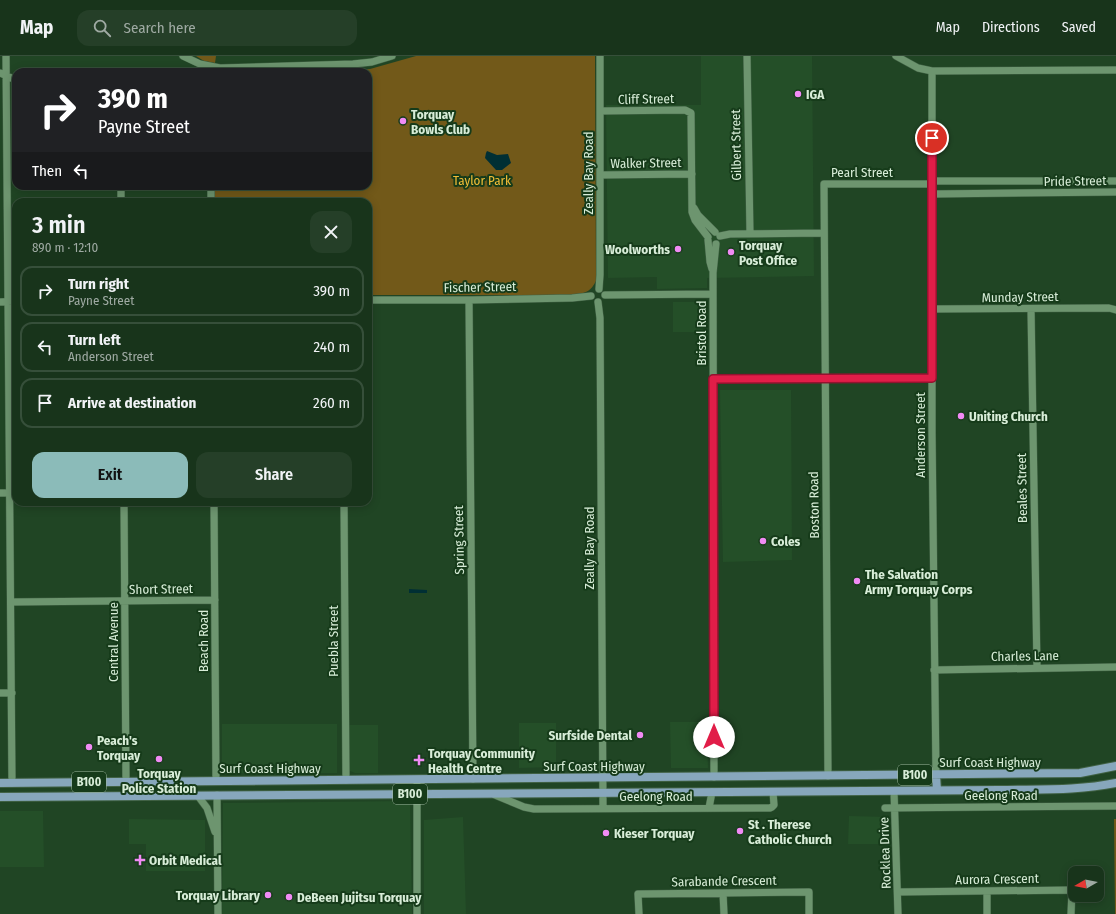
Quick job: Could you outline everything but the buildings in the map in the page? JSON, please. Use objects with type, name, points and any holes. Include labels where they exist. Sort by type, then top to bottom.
[{"type":"main road","name":"Surf Coast Highway","points":[[0,783],[1080,773],[1116,766]]},
{"type":"main road","points":[[892,775],[894,791]]},
{"type":"main road","points":[[936,775],[937,790]]},
{"type":"main road","points":[[712,792],[714,777]]},
{"type":"main road","points":[[216,780],[217,795]]},
{"type":"main road","name":"Surf Coast Highway","points":[[0,797],[1076,789],[1116,783]]},
{"type":"street","points":[[6,56],[3,74],[4,212],[8,302],[12,783]]},
{"type":"street","points":[[183,56],[208,68]]},
{"type":"street","points":[[220,68],[353,64],[372,62],[392,56]]},
{"type":"street","name":"Zeally Bay Road","points":[[599,289],[600,56]]},
{"type":"street","name":"Gilbert Street","points":[[747,56],[750,234]]},
{"type":"street","points":[[896,56],[918,68],[932,71],[1116,70]]},
{"type":"street","name":"Anderson Street","points":[[932,71],[933,194],[931,309],[936,775]]},
{"type":"street","name":"Cliff Street","points":[[600,111],[685,110],[691,113],[692,174]]},
{"type":"street","points":[[692,174],[692,196],[693,214],[696,222],[711,244],[716,244],[719,241],[717,234],[698,215],[695,210],[692,196]]},
{"type":"street","name":"Walker Street","points":[[600,175],[692,174]]},
{"type":"street","name":"Pride Street","points":[[933,182],[1034,180],[1116,181]]},
{"type":"street","name":"Pride Street","points":[[1034,180],[1034,194]]},
{"type":"street","points":[[972,181],[972,194]]},
{"type":"street","name":"Pearl Street","points":[[824,233],[824,184],[933,182]]},
{"type":"street","name":"Pride Street","points":[[933,194],[1116,192]]},
{"type":"street","points":[[708,238],[710,234],[824,233]]},
{"type":"street","name":"Boston Road","points":[[824,233],[828,776]]},
{"type":"street","name":"Bristol Road","points":[[708,238],[710,262],[713,274]]},
{"type":"street","name":"Bristol Road","points":[[714,777],[713,274],[716,244]]},
{"type":"street","points":[[599,289],[603,291],[605,295],[602,301],[598,302],[594,301],[591,296],[594,290],[599,289]]},
{"type":"street","points":[[605,295],[713,294]]},
{"type":"street","name":"Fischer Street","points":[[372,300],[469,300],[572,298],[591,296]]},
{"type":"street","name":"Spring Street","points":[[469,300],[474,779]]},
{"type":"street","points":[[0,302],[12,302]]},
{"type":"street","name":"Zeally Bay Road","points":[[598,302],[600,318],[603,793]]},
{"type":"street","name":"Munday Street","points":[[931,309],[1114,308]]},
{"type":"street","name":"Beales Street","points":[[1031,309],[1037,668]]},
{"type":"street","points":[[713,379],[932,378]]},
{"type":"street","points":[[0,412],[9,412]]},
{"type":"street","points":[[0,493],[10,493]]},
{"type":"street","name":"Central Avenue","points":[[124,506],[126,781]]},
{"type":"street","name":"Beach Road","points":[[214,506],[216,780]]},
{"type":"street","name":"Puebla Street","points":[[344,506],[346,780]]},
{"type":"street","name":"Short Street","points":[[11,602],[215,600]]},
{"type":"street","name":"Charles Lane","points":[[934,670],[1116,667]]},
{"type":"street","points":[[0,693],[12,693]]},
{"type":"street","points":[[417,780],[417,914]]},
{"type":"street","name":"Rocklea Drive","points":[[894,791],[898,914]]},
{"type":"street","name":"Geelong Road","points":[[709,808],[712,792]]},
{"type":"street","name":"Geelong Road","points":[[491,793],[524,807],[534,809],[770,808],[774,805],[773,792]]},
{"type":"street","name":"Geelong Road","points":[[603,793],[603,808]]},
{"type":"street","points":[[217,795],[218,914]]},
{"type":"street","points":[[198,796],[204,802],[211,820],[218,850]]},
{"type":"street","name":"Geelong Road","points":[[885,808],[1116,806]]},
{"type":"street","name":"Aurora Crescent","points":[[898,892],[1072,890],[1072,914]]},
{"type":"street","points":[[987,891],[987,914]]},
{"type":"street","name":"Sarabande Crescent","points":[[638,914],[638,894],[809,892],[809,914]]},
{"type":"street","points":[[723,893],[724,914]]},
{"type":"shaded area","points":[[701,56],[812,56],[814,276],[707,278],[707,288],[657,289],[657,277],[608,278],[606,105],[701,105]]},
{"type":"shaded area","points":[[673,302],[702,302],[703,332],[673,332]]},
{"type":"shaded area","points":[[720,390],[791,390],[792,560],[723,562]]},
{"type":"shaded area","points":[[670,722],[707,722],[708,768],[671,768]]},
{"type":"shaded area","points":[[519,723],[556,723],[556,767],[519,768]]},
{"type":"shaded area","points":[[222,724],[337,724],[337,773],[222,773]]},
{"type":"shaded area","points":[[349,725],[378,725],[378,773],[355,773],[350,771],[348,766]]},
{"type":"shaded area","points":[[410,801],[412,914],[222,914],[223,803]]},
{"type":"shaded area","points":[[0,811],[43,811],[44,867],[0,867]]},
{"type":"shaded area","points":[[849,816],[889,817],[889,844],[848,844]]},
{"type":"shaded area","points":[[463,817],[466,914],[424,914],[424,820]]},
{"type":"shaded area","points":[[129,819],[205,820],[205,871],[146,871],[146,844],[129,844]]},
{"type":"green space","points":[[196,56],[216,56],[215,63],[204,61]]},
{"type":"green space","name":"Taylor Park","points":[[416,56],[595,56],[596,281],[588,291],[576,295],[372,295],[372,198],[214,198],[214,190],[372,190],[372,68]]},
{"type":"green space","points":[[1114,819],[1116,819],[1116,914],[1115,914]]},
{"type":"water","points":[[487,151],[497,155],[508,154],[511,163],[502,170],[496,170],[485,158]]},
{"type":"water","points":[[409,589],[427,590],[427,593],[409,593]]},
{"type":"place","name":"IGA","points":[[798,94]]},
{"type":"place","name":"Torquay Bowls Club","points":[[403,121]]},
{"type":"place","name":"Woolworths","points":[[678,249]]},
{"type":"place","name":"Torquay Post Office","points":[[731,252]]},
{"type":"place","name":"Uniting Church","points":[[961,416]]},
{"type":"place","name":"Coles","points":[[763,541]]},
{"type":"place","name":"The Salvation Army Torquay Corps","points":[[857,581]]},
{"type":"place","name":"Surfside Dental","points":[[640,735]]},
{"type":"place","name":"Peach's Torquay","points":[[89,747]]},
{"type":"place","name":"Torquay Police Station","points":[[159,759]]},
{"type":"place","name":"Torquay Community Health Centre","points":[[419,760]]},
{"type":"place","name":"St . Therese Catholic Church","points":[[740,831]]},
{"type":"place","name":"Kieser Torquay","points":[[606,833]]},
{"type":"place","name":"Orbit Medical","points":[[140,860]]},
{"type":"place","name":"Torquay Library","points":[[268,895]]},
{"type":"place","name":"DeBeen Jujitsu Torquay","points":[[289,897]]},
{"type":"route","points":[[714,737],[713,379],[932,378],[932,138]]}]
